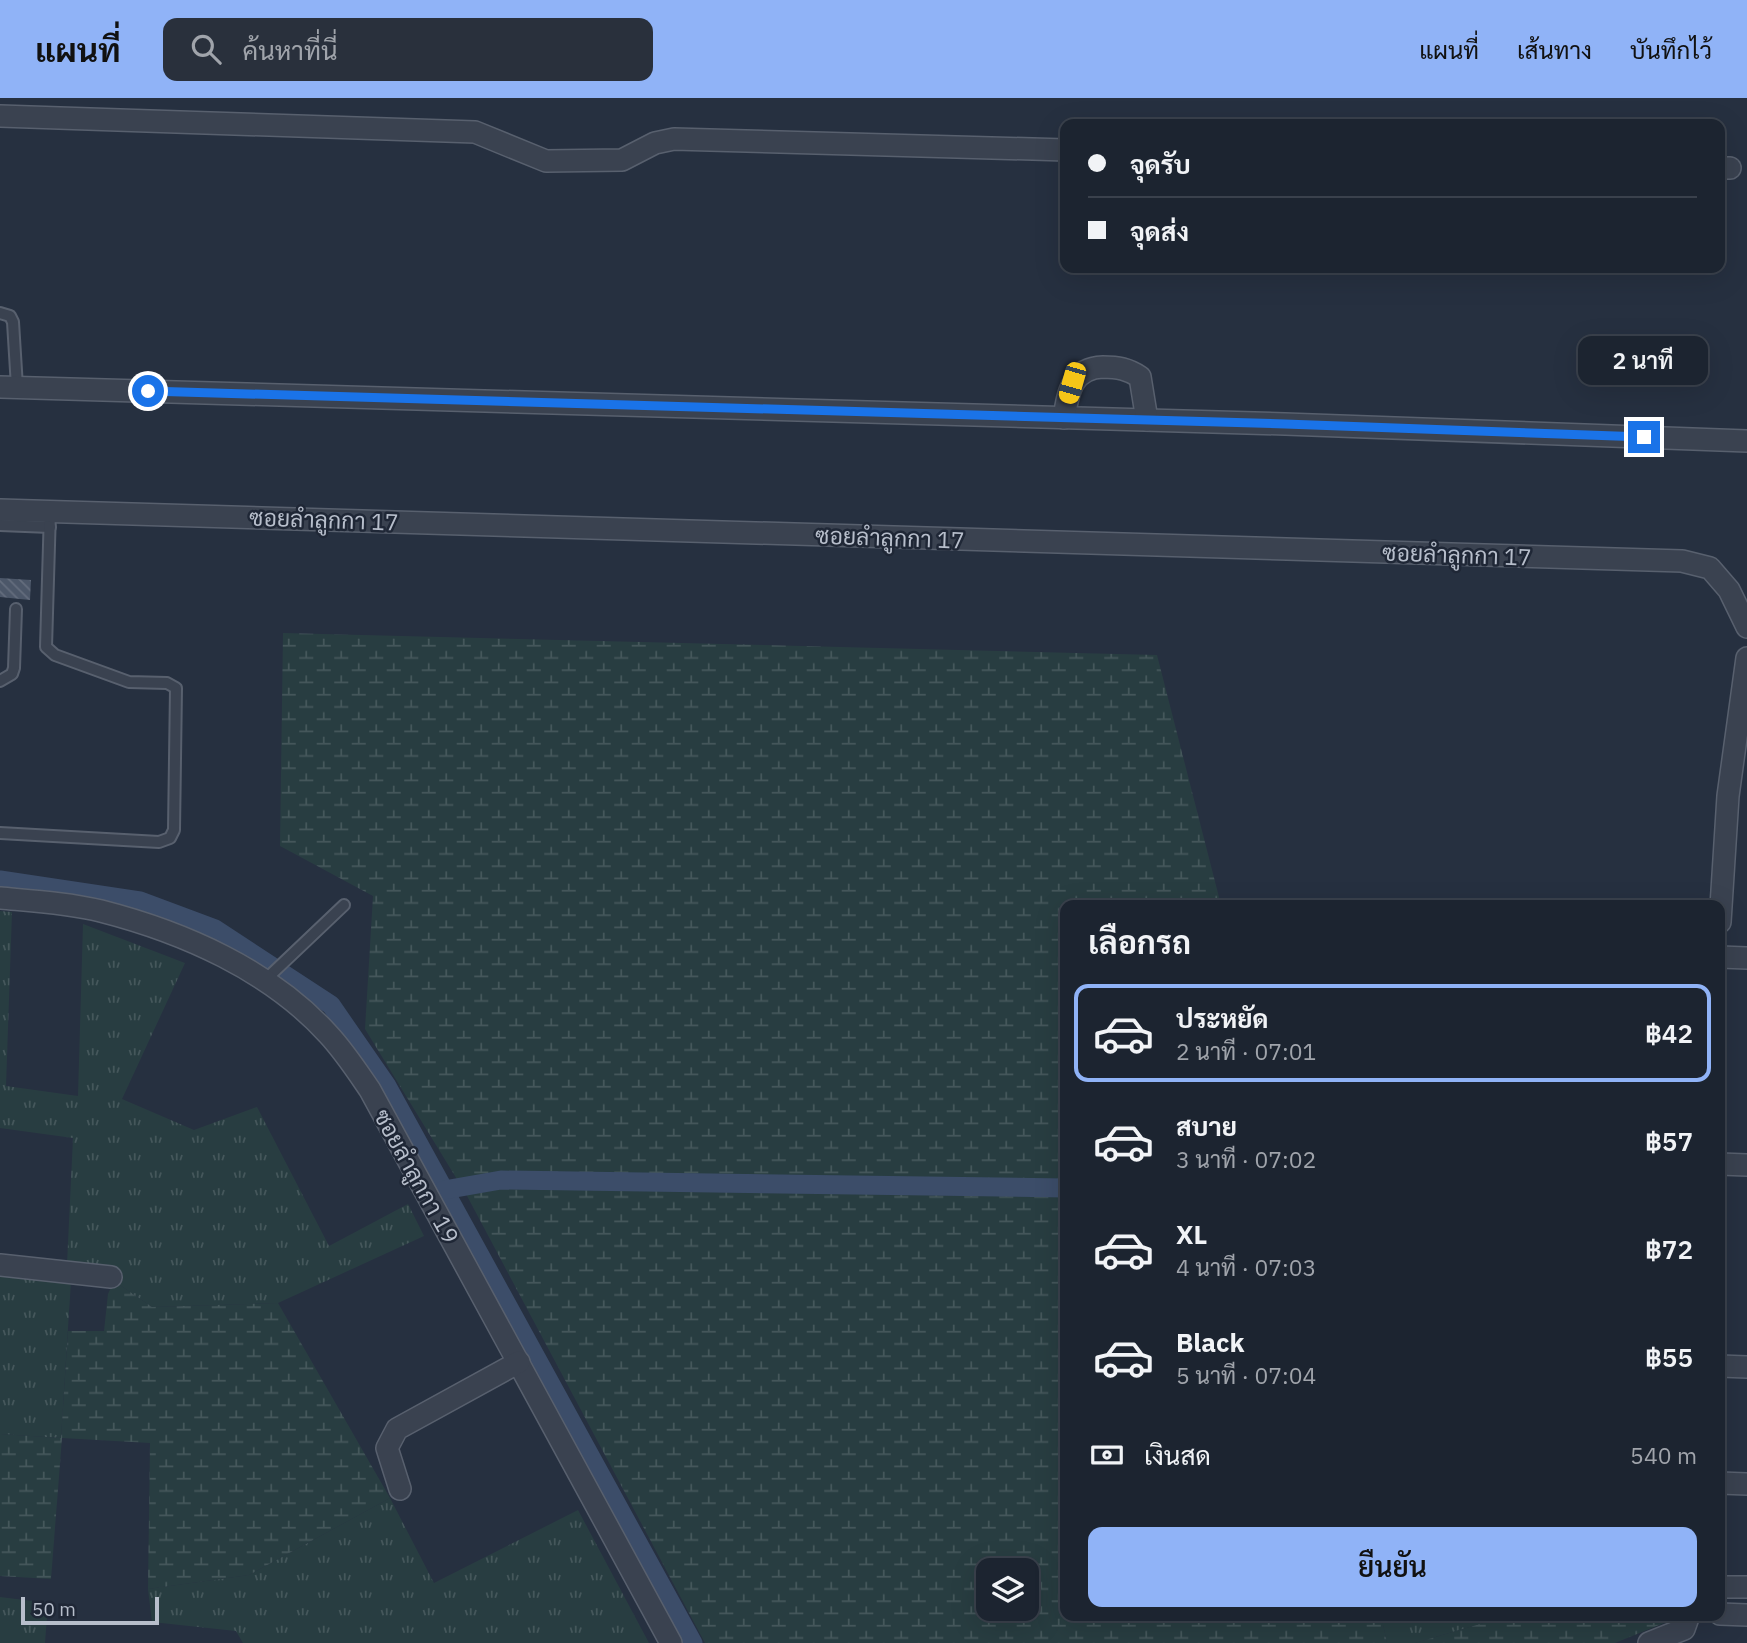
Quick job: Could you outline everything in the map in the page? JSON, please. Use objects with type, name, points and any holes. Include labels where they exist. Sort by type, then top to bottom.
[{"type":"street","points":[[0,116],[475,132],[545,161],[622,160],[654,143],[674,139],[1060,150]]},
{"type":"street","points":[[1063,418],[1072,383],[1080,373],[1091,368],[1111,367],[1128,369],[1140,377],[1147,420]]},
{"type":"street","points":[[9,387],[1147,420],[1747,442]]},
{"type":"street","name":"ซอยลำลูกกา 17","points":[[0,510],[50,519],[1682,561],[1710,568],[1729,590],[1747,627]]},
{"type":"street","points":[[1721,900],[1728,796],[1741,742],[1747,658]]},
{"type":"street","name":"ซอยลำลูกกา 19","points":[[0,898],[98,911],[136,922],[220,955],[269,976],[328,1034],[370,1090],[671,1643]]},
{"type":"street","points":[[1725,957],[1747,958]]},
{"type":"street","points":[[1725,1164],[1747,1165]]},
{"type":"street","points":[[0,1265],[111,1277]]},
{"type":"street","points":[[400,1489],[387,1448],[397,1429],[519,1362]]},
{"type":"street","points":[[1725,1366],[1747,1367]]},
{"type":"street","points":[[1725,1483],[1747,1484]]},
{"type":"street","points":[[1725,1587],[1747,1587]]},
{"type":"street","points":[[1725,1614],[1747,1615]]},
{"type":"street","points":[[1649,1643],[1685,1629]]},
{"type":"lane","points":[[0,313],[10,316],[13,322],[9,387]]},
{"type":"lane","points":[[0,526],[50,519],[46,647],[55,655],[129,682],[167,683],[177,691],[174,830],[170,838],[159,842],[0,833]]},
{"type":"lane","points":[[0,681],[12,674],[14,668],[16,609]]},
{"type":"lane","points":[[269,976],[344,905]]},
{"type":"green space","points":[[283,633],[1157,655],[1220,900],[1060,900],[1060,1621],[1382,1621],[1387,1643],[705,1643],[466,1194],[365,1029],[373,896],[280,846]]},
{"type":"green space","points":[[0,911],[12,912],[6,1086],[78,1096],[83,924],[185,963],[122,1099],[194,1130],[257,1107],[329,1246],[408,1204],[424,1236],[278,1303],[152,1307],[114,1281],[67,1264],[73,1138],[0,1128]]},
{"type":"green space","points":[[0,1273],[71,1281],[61,1438],[0,1434]]},
{"type":"green space","points":[[114,1281],[152,1307],[278,1303],[390,1498],[249,1575],[148,1589],[150,1443],[62,1438],[51,1579],[0,1576],[0,1434],[61,1438],[68,1331],[104,1331],[108,1294]]},
{"type":"green space","points":[[390,1498],[434,1583],[578,1510],[649,1643],[243,1643],[236,1631],[152,1622],[148,1589],[249,1575]]},
{"type":"green space","points":[[0,1597],[48,1603],[45,1643],[0,1643]]},
{"type":"green space","points":[[1382,1621],[1490,1621],[1415,1643],[1387,1643]]},
{"type":"green space","points":[[1490,1621],[1664,1621],[1615,1643],[1415,1643]]},
{"type":"building","points":[[0,578],[31,580],[30,600],[0,597]]},
{"type":"waterway","points":[[0,880],[140,901],[215,929],[331,1005],[387,1086],[693,1643]]},
{"type":"waterway","points":[[444,1190],[501,1180],[1060,1188]]},
{"type":"route","points":[[148,391],[875,411],[1644,437]]}]
